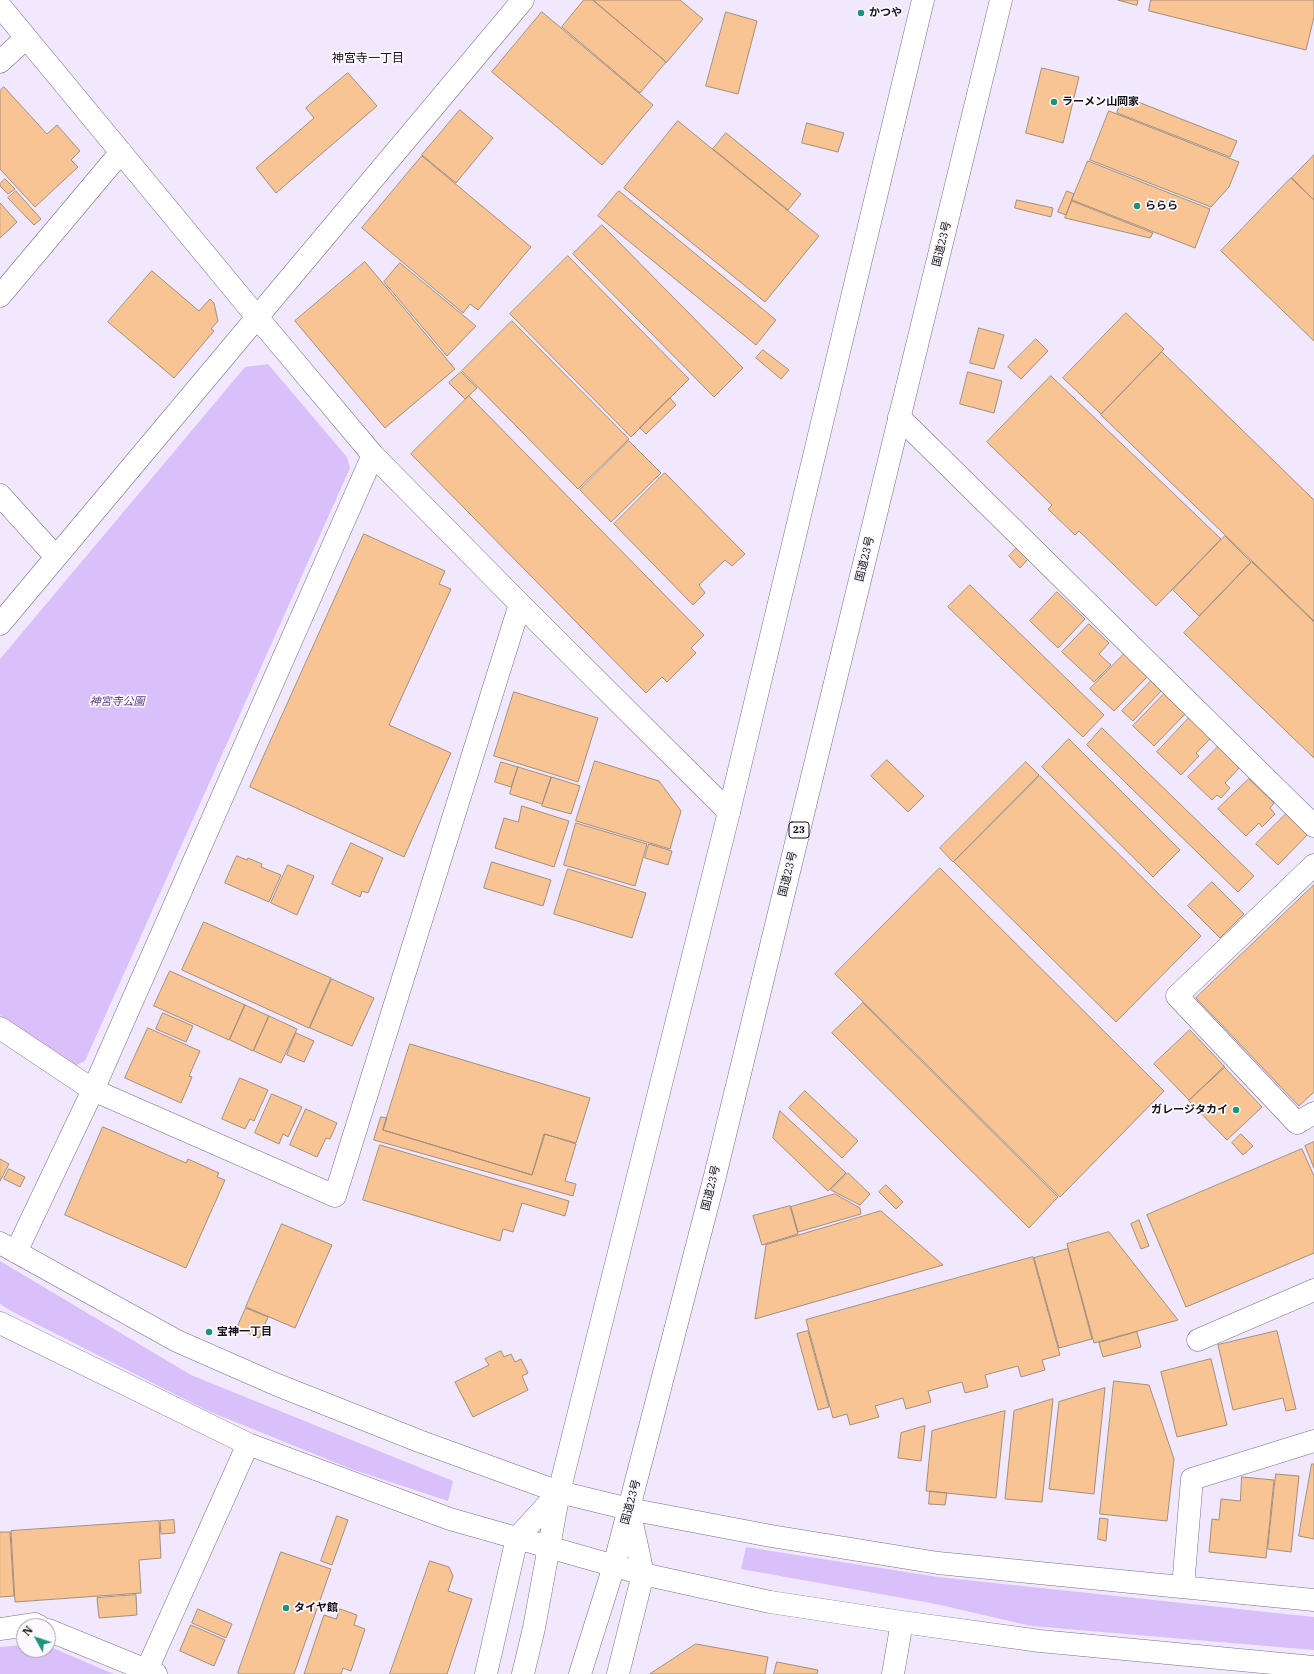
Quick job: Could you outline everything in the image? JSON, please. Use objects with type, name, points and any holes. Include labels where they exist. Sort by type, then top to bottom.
[{"type":"main road","points":[[0,624],[523,0]]},
{"type":"main road","points":[[523,1674],[534,1628],[559,1492],[729,812],[923,0]]},
{"type":"main road","name":"国道23号","points":[[580,1674],[614,1566],[715,1176],[1001,0]]},
{"type":"main road","points":[[0,6],[256,317],[374,455],[520,604],[729,812]]},
{"type":"main road","points":[[0,62],[26,38]]},
{"type":"main road","points":[[0,296],[120,152]]},
{"type":"main road","points":[[900,417],[1314,826]]},
{"type":"main road","points":[[374,455],[93,1090],[8,1248],[177,1341],[275,1384],[419,1441],[559,1492],[629,1509],[771,1536],[938,1563],[1314,1600]]},
{"type":"main road","points":[[0,496],[56,556]]},
{"type":"main road","points":[[0,1028],[93,1090],[336,1196],[520,604]]},
{"type":"main road","points":[[1314,865],[1177,996],[1297,1123],[1314,1112]]},
{"type":"main road","points":[[1198,1340],[1314,1290]]},
{"type":"main road","points":[[0,1323],[248,1444],[450,1519],[643,1574],[770,1602],[902,1622],[1040,1641],[1314,1667]]},
{"type":"main road","points":[[1183,1587],[1192,1479],[1314,1441]]},
{"type":"main road","points":[[56,1633],[150,1673],[248,1444]]},
{"type":"main road","points":[[486,1674],[517,1538],[559,1492]]},
{"type":"main road","points":[[618,1674],[643,1574],[629,1509]]},
{"type":"main road","points":[[893,1674],[902,1622]]},
{"type":"main road","points":[[0,1629],[16,1627]]},
{"type":"green space","name":"神宮寺公園","points":[[268,364],[347,457],[350,468],[85,1061],[75,1066],[0,1015],[0,659],[245,367]]},
{"type":"green space","points":[[0,1261],[191,1375],[453,1481],[448,1501],[351,1469],[206,1410],[11,1311],[0,1304]]},
{"type":"green space","points":[[746,1547],[938,1577],[1314,1617],[1314,1650],[1031,1626],[936,1604],[741,1569]]},
{"type":"green space","points":[[16,1646],[16,1658],[56,1658],[56,1649],[114,1674],[0,1674],[0,1647]]},
{"type":"building","points":[[584,0],[593,0],[666,62],[640,93],[562,27]]},
{"type":"building","points":[[593,0],[680,0],[703,19],[667,62]]},
{"type":"building","points":[[1118,0],[1138,0],[1137,5]]},
{"type":"building","points":[[1151,0],[1314,0],[1314,17],[1306,50],[1149,11]]},
{"type":"building","points":[[542,12],[653,105],[602,165],[492,72]]},
{"type":"building","points":[[726,12],[757,21],[738,94],[706,86]]},
{"type":"building","points":[[1042,68],[1079,77],[1063,143],[1026,133]]},
{"type":"building","points":[[348,73],[377,106],[276,193],[256,168],[314,118],[306,108]]},
{"type":"building","points":[[4,87],[47,134],[57,125],[80,151],[71,160],[78,167],[35,207],[0,169],[0,91]]},
{"type":"building","points":[[1123,96],[1237,141],[1230,157],[1117,113]]},
{"type":"building","points":[[460,110],[493,138],[456,183],[422,155]]},
{"type":"building","points":[[1109,111],[1239,162],[1229,187],[1211,207],[1090,160]]},
{"type":"building","points":[[678,121],[819,236],[765,302],[624,188]]},
{"type":"building","points":[[807,123],[844,133],[838,152],[802,143]]},
{"type":"building","points":[[726,133],[801,194],[788,210],[713,149]]},
{"type":"building","points":[[1314,155],[1314,200],[1292,178]]},
{"type":"building","points":[[422,156],[531,247],[478,310],[470,304],[463,313],[362,228]]},
{"type":"building","points":[[1088,161],[1210,209],[1195,248],[1072,200]]},
{"type":"building","points":[[1291,178],[1314,200],[1314,341],[1221,251]]},
{"type":"building","points":[[5,179],[15,189],[8,194],[0,186]]},
{"type":"building","points":[[16,191],[41,219],[34,225],[8,198]]},
{"type":"building","points":[[619,191],[776,320],[756,345],[598,216]]},
{"type":"building","points":[[1067,191],[1074,194],[1066,215],[1058,212]]},
{"type":"building","points":[[1017,200],[1053,208],[1051,217],[1015,208]]},
{"type":"building","points":[[1072,201],[1153,233],[1150,238],[1065,218]]},
{"type":"building","points":[[0,203],[17,222],[0,238]]},
{"type":"building","points":[[602,225],[743,368],[714,397],[573,254]]},
{"type":"building","points":[[568,256],[689,379],[631,437],[510,314]]},
{"type":"building","points":[[365,262],[455,369],[385,428],[295,321]]},
{"type":"building","points":[[400,263],[476,326],[447,356],[384,282]]},
{"type":"building","points":[[152,271],[199,311],[210,299],[214,303],[218,321],[211,329],[214,331],[174,378],[108,322]]},
{"type":"building","points":[[1126,313],[1164,349],[1101,414],[1063,378]]},
{"type":"building","points":[[512,321],[629,439],[578,489],[462,371]]},
{"type":"building","points":[[979,328],[1004,335],[994,369],[970,363]]},
{"type":"building","points":[[1036,339],[1048,351],[1021,379],[1008,367]]},
{"type":"building","points":[[763,350],[789,370],[781,379],[756,358]]},
{"type":"building","points":[[1162,352],[1314,500],[1314,621],[1101,415]]},
{"type":"building","points":[[461,372],[477,388],[465,399],[449,383]]},
{"type":"building","points":[[968,372],[1002,381],[994,413],[960,404]]},
{"type":"building","points":[[1051,376],[1221,539],[1156,606],[1079,531],[1075,535],[1048,509],[1052,505],[987,442]]},
{"type":"building","points":[[469,396],[704,635],[691,648],[696,653],[667,682],[662,677],[646,693],[411,454]]},
{"type":"building","points":[[670,398],[676,405],[646,434],[640,428]]},
{"type":"building","points":[[629,441],[661,473],[611,522],[580,490]]},
{"type":"building","points":[[665,473],[745,554],[732,566],[725,560],[699,585],[705,593],[693,605],[614,524]]},
{"type":"building","points":[[364,534],[445,571],[439,584],[451,589],[389,725],[451,753],[404,857],[250,787]]},
{"type":"building","points":[[1225,536],[1251,562],[1199,616],[1173,590]]},
{"type":"building","points":[[1017,548],[1028,559],[1020,568],[1009,556]]},
{"type":"building","points":[[1252,562],[1314,622],[1314,758],[1184,633]]},
{"type":"building","points":[[970,585],[1104,715],[1083,737],[948,607]]},
{"type":"building","points":[[1057,592],[1085,619],[1058,648],[1030,621]]},
{"type":"building","points":[[1089,624],[1109,643],[1099,654],[1111,665],[1094,682],[1062,652]]},
{"type":"building","points":[[1126,652],[1149,675],[1114,711],[1090,689]]},
{"type":"building","points":[[1151,681],[1161,691],[1133,721],[1122,711]]},
{"type":"building","points":[[514,692],[598,718],[578,782],[494,756]]},
{"type":"building","points":[[1166,692],[1187,712],[1154,746],[1133,726]]},
{"type":"building","points":[[1189,718],[1210,739],[1196,753],[1199,756],[1181,775],[1157,752]]},
{"type":"building","points":[[1102,728],[1254,876],[1238,892],[1087,745]]},
{"type":"building","points":[[1069,739],[1180,850],[1153,877],[1042,767]]},
{"type":"building","points":[[1219,746],[1240,767],[1225,783],[1230,788],[1221,798],[1217,795],[1212,800],[1188,777]]},
{"type":"building","points":[[887,760],[924,796],[908,812],[871,776]]},
{"type":"building","points":[[595,761],[659,781],[681,811],[670,849],[576,821]]},
{"type":"building","points":[[501,762],[518,767],[511,787],[495,782]]},
{"type":"building","points":[[1026,762],[1039,775],[953,862],[940,848]]},
{"type":"building","points":[[518,767],[551,777],[542,804],[510,794]]},
{"type":"building","points":[[1040,776],[1201,936],[1116,1022],[954,862]]},
{"type":"building","points":[[552,777],[580,786],[571,814],[542,806]]},
{"type":"building","points":[[1249,779],[1274,803],[1270,808],[1275,814],[1262,827],[1259,823],[1246,836],[1218,809]]},
{"type":"building","points":[[522,806],[569,821],[554,867],[495,848],[504,818],[518,822]]},
{"type":"building","points":[[1288,812],[1309,833],[1278,865],[1256,844]]},
{"type":"building","points":[[576,823],[647,844],[635,886],[564,865]]},
{"type":"building","points":[[351,843],[383,858],[368,893],[362,891],[360,897],[332,884]]},
{"type":"building","points":[[649,844],[672,851],[668,865],[645,858]]},
{"type":"building","points":[[237,856],[247,860],[248,858],[262,864],[261,867],[281,875],[269,902],[225,883]]},
{"type":"building","points":[[492,862],[551,880],[543,906],[484,888]]},
{"type":"building","points":[[288,865],[314,876],[297,915],[271,903]]},
{"type":"building","points":[[940,868],[1164,1091],[1060,1197],[835,974]]},
{"type":"building","points":[[568,869],[646,893],[632,938],[554,914]]},
{"type":"building","points":[[1212,882],[1244,914],[1220,938],[1188,906]]},
{"type":"building","points":[[1314,885],[1314,1092],[1299,1106],[1196,998]]},
{"type":"building","points":[[204,922],[331,978],[309,1028],[182,970]]},
{"type":"building","points":[[170,971],[245,1005],[229,1040],[154,1006]]},
{"type":"building","points":[[332,979],[374,998],[352,1046],[310,1028]]},
{"type":"building","points":[[863,1003],[1058,1197],[1029,1228],[832,1033]]},
{"type":"building","points":[[245,1005],[269,1016],[253,1051],[230,1040]]},
{"type":"building","points":[[163,1013],[193,1026],[186,1042],[156,1029]]},
{"type":"building","points":[[269,1016],[297,1029],[281,1063],[254,1051]]},
{"type":"building","points":[[148,1028],[200,1051],[189,1076],[192,1077],[181,1103],[125,1078]]},
{"type":"building","points":[[1190,1030],[1225,1067],[1189,1100],[1154,1064]]},
{"type":"building","points":[[296,1033],[314,1041],[304,1062],[287,1055]]},
{"type":"building","points":[[410,1044],[590,1098],[576,1143],[544,1134],[532,1175],[383,1130]]},
{"type":"building","points":[[1224,1067],[1262,1107],[1227,1140],[1189,1101]]},
{"type":"building","points":[[240,1078],[268,1090],[254,1121],[250,1119],[245,1129],[222,1119]]},
{"type":"building","points":[[805,1091],[858,1141],[842,1158],[789,1108]]},
{"type":"building","points":[[272,1094],[302,1107],[288,1137],[283,1134],[279,1144],[255,1133]]},
{"type":"building","points":[[306,1109],[337,1123],[330,1139],[326,1138],[317,1157],[290,1145]]},
{"type":"building","points":[[780,1111],[846,1173],[828,1191],[773,1138]]},
{"type":"building","points":[[381,1117],[387,1118],[383,1130],[532,1175],[545,1134],[576,1144],[565,1181],[576,1184],[573,1196],[374,1140]]},
{"type":"building","points":[[103,1127],[186,1163],[188,1159],[219,1173],[217,1177],[225,1180],[186,1268],[65,1215]]},
{"type":"building","points":[[1241,1134],[1253,1146],[1243,1155],[1232,1143]]},
{"type":"building","points":[[1314,1142],[1314,1168],[1305,1146]]},
{"type":"building","points":[[380,1145],[569,1201],[565,1216],[522,1203],[513,1232],[503,1229],[500,1241],[363,1200]]},
{"type":"building","points":[[1302,1149],[1314,1176],[1314,1253],[1186,1307],[1147,1215]]},
{"type":"building","points":[[0,1159],[9,1164],[0,1181]]},
{"type":"building","points":[[9,1169],[25,1177],[20,1187],[4,1179]]},
{"type":"building","points":[[848,1173],[870,1194],[860,1205],[831,1190]]},
{"type":"building","points":[[886,1185],[903,1202],[896,1209],[879,1192]]},
{"type":"building","points":[[835,1194],[860,1208],[861,1214],[798,1232],[791,1207]]},
{"type":"building","points":[[790,1206],[798,1234],[762,1245],[753,1216]]},
{"type":"building","points":[[881,1211],[943,1265],[755,1319],[766,1245]]},
{"type":"building","points":[[1139,1220],[1149,1246],[1141,1249],[1131,1224]]},
{"type":"building","points":[[282,1224],[332,1245],[295,1328],[246,1307]]},
{"type":"building","points":[[1109,1232],[1178,1320],[1094,1343],[1067,1244]]},
{"type":"building","points":[[1068,1249],[1092,1339],[1059,1348],[1034,1258]]},
{"type":"building","points":[[1033,1257],[1060,1355],[1042,1360],[1045,1370],[1021,1377],[1018,1366],[985,1375],[988,1387],[965,1393],[962,1382],[928,1391],[931,1402],[906,1409],[903,1398],[875,1406],[879,1417],[850,1425],[847,1414],[833,1418],[806,1320]]},
{"type":"building","points":[[246,1308],[268,1317],[259,1338],[237,1328]]},
{"type":"building","points":[[808,1331],[829,1407],[818,1410],[797,1334]]},
{"type":"building","points":[[1277,1331],[1296,1409],[1286,1411],[1283,1398],[1233,1410],[1218,1345]]},
{"type":"building","points":[[1137,1332],[1141,1347],[1103,1357],[1099,1343]]},
{"type":"building","points":[[501,1351],[504,1357],[511,1354],[515,1362],[521,1359],[528,1373],[522,1376],[528,1390],[473,1417],[455,1382],[489,1365],[485,1359]]},
{"type":"building","points":[[1211,1359],[1227,1425],[1177,1437],[1161,1372]]},
{"type":"building","points":[[1114,1381],[1149,1385],[1174,1459],[1167,1521],[1100,1514]]},
{"type":"building","points":[[1105,1388],[1094,1494],[1049,1489],[1059,1402]]},
{"type":"building","points":[[1053,1399],[1042,1502],[1005,1499],[1014,1411]]},
{"type":"building","points":[[1005,1411],[996,1498],[926,1491],[932,1431]]},
{"type":"building","points":[[925,1426],[921,1461],[898,1458],[901,1433]]},
{"type":"building","points":[[1312,1464],[1314,1464],[1314,1539],[1299,1536]]},
{"type":"building","points":[[1276,1474],[1299,1476],[1291,1552],[1268,1549]]},
{"type":"building","points":[[1242,1477],[1274,1480],[1266,1558],[1209,1552],[1212,1519],[1219,1520],[1221,1499],[1240,1501]]},
{"type":"building","points":[[930,1491],[947,1493],[945,1505],[929,1504]]},
{"type":"building","points":[[337,1516],[348,1520],[332,1565],[321,1561]]},
{"type":"building","points":[[1100,1518],[1108,1519],[1106,1541],[1098,1539]]},
{"type":"building","points":[[174,1520],[175,1533],[161,1534],[160,1521]]},
{"type":"building","points":[[159,1521],[161,1558],[139,1560],[141,1593],[15,1602],[11,1531]]},
{"type":"building","points":[[0,1532],[10,1532],[14,1596],[0,1597]]},
{"type":"building","points":[[281,1552],[331,1569],[294,1674],[240,1674],[238,1673]]},
{"type":"building","points":[[430,1561],[449,1567],[453,1576],[448,1591],[472,1599],[447,1674],[390,1674]]},
{"type":"building","points":[[136,1595],[137,1615],[99,1618],[97,1598]]},
{"type":"building","points":[[198,1609],[232,1624],[226,1638],[192,1623]]},
{"type":"building","points":[[340,1609],[357,1615],[354,1625],[365,1629],[351,1671],[343,1668],[341,1674],[304,1674],[324,1615],[336,1619]]},
{"type":"building","points":[[191,1625],[225,1640],[214,1666],[180,1651]]},
{"type":"building","points":[[696,1644],[768,1657],[765,1674],[650,1674]]},
{"type":"building","points":[[777,1662],[818,1670],[817,1674],[774,1674]]},
{"type":"place","name":"かつや","points":[[861,13]]},
{"type":"place","name":"ラーメン山岡家","points":[[1054,102]]},
{"type":"place","name":"ららら","points":[[1137,206]]},
{"type":"place","name":"ガレージタカイ","points":[[1236,1110]]},
{"type":"place","name":"宝神一丁目","points":[[209,1332]]},
{"type":"place","name":"タイヤ館","points":[[286,1608]]},
{"type":"district","name":"神宮寺一丁目","points":[[368,59]]}]
